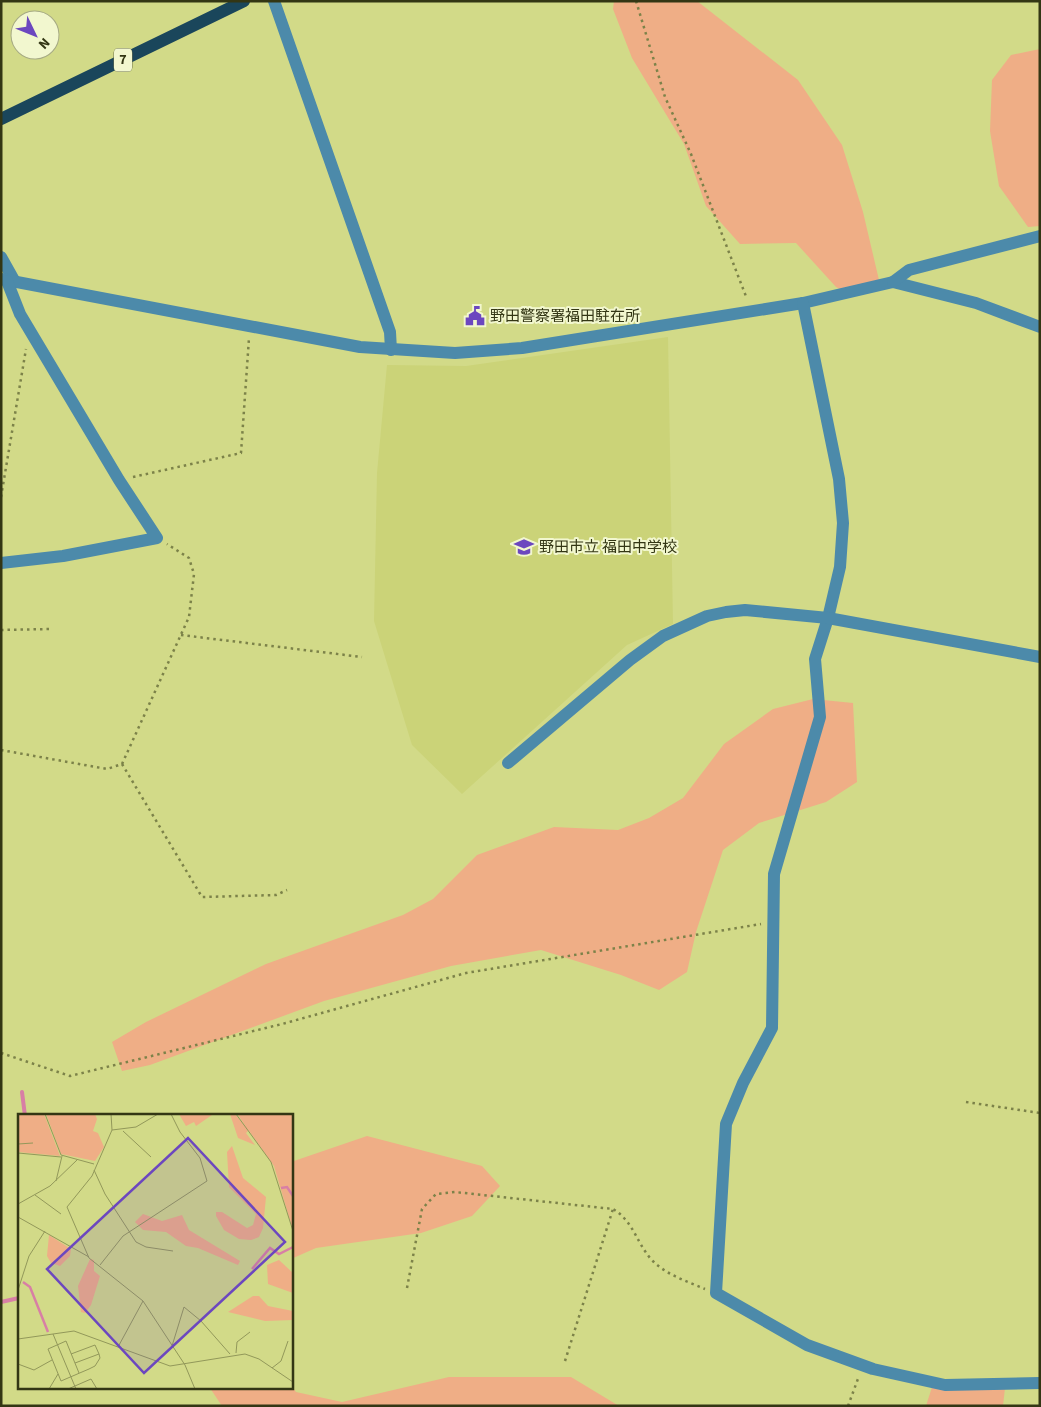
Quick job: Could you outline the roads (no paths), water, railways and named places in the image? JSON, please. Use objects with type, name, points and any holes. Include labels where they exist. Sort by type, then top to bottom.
[{"type":"main road","name":"7","points":[[1,119],[244,1]]},
{"type":"street","points":[[274,1],[390,332],[391,350]]},
{"type":"street","points":[[8,281],[391,350],[455,353],[522,348],[804,303],[893,282],[909,270],[1040,236]]},
{"type":"street","points":[[1,257],[20,314],[119,480],[157,538],[63,556],[1,563]]},
{"type":"street","points":[[893,282],[976,302],[1040,327]]},
{"type":"street","points":[[804,303],[839,479],[843,523],[840,567],[828,618],[815,659],[820,716],[774,874],[772,1028],[743,1083],[726,1124],[716,1293],[807,1345],[863,1365],[944,1385],[1040,1383]]},
{"type":"street","points":[[508,763],[630,660],[663,636],[707,616],[745,610],[828,618],[1040,657]]},
{"type":"waterway","points":[[22,1092],[25,1114]]},
{"type":"waterway","points":[[1,1302],[18,1298]]},
{"type":"place","name":"野田警察署福田駐在所","points":[[475,316]]},
{"type":"place","name":"野田市立 福田中学校","points":[[524,547]]}]
